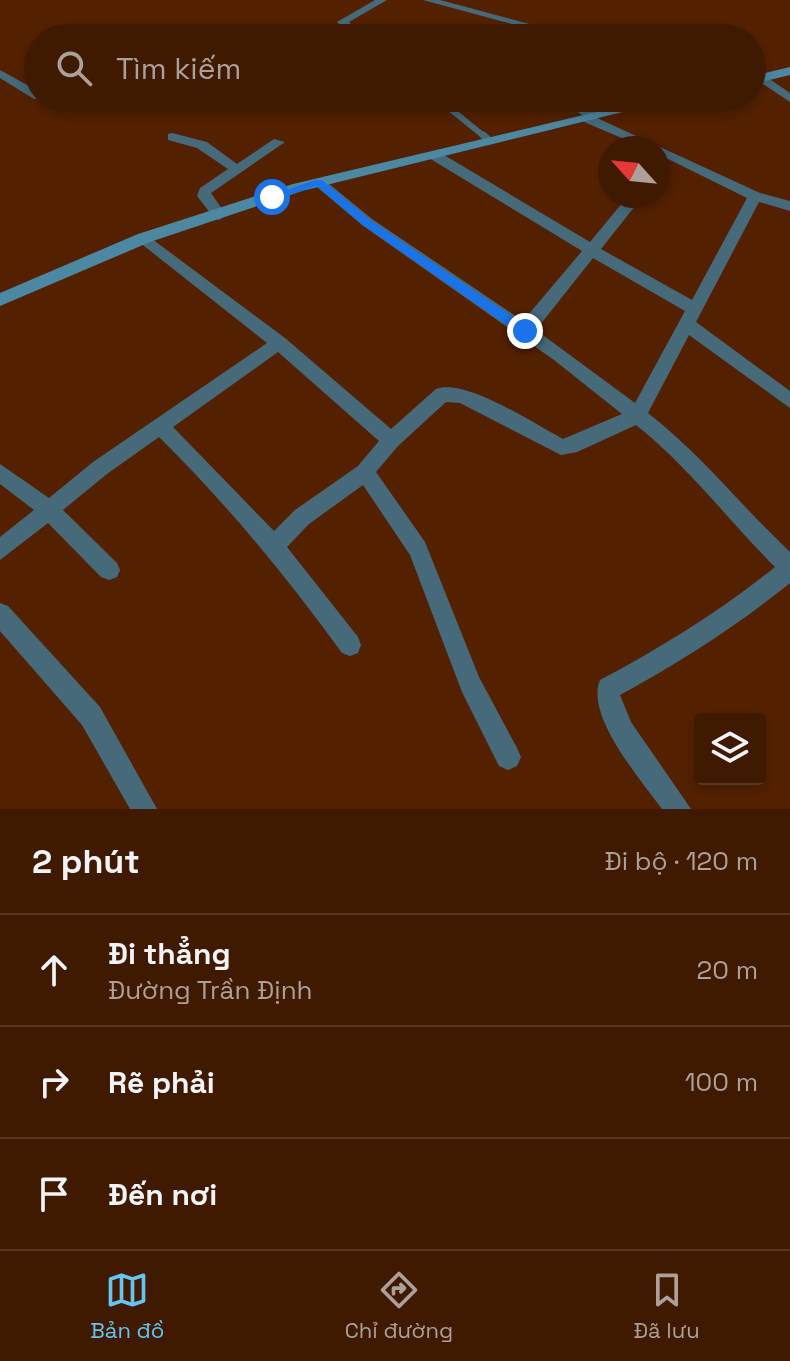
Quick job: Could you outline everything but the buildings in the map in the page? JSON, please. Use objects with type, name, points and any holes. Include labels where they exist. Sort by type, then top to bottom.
[{"type":"main road","points":[[766,77],[790,71]]},
{"type":"main road","points":[[0,300],[144,238],[318,182],[611,112]]},
{"type":"street","points":[[344,24],[342,22],[382,0]]},
{"type":"street","points":[[428,0],[522,24]]},
{"type":"street","points":[[0,73],[24,88]]},
{"type":"street","points":[[766,85],[790,98]]},
{"type":"street","points":[[582,112],[630,136]]},
{"type":"street","points":[[172,137],[202,145],[238,170]]},
{"type":"street","points":[[219,215],[204,193],[279,142]]},
{"type":"street","points":[[670,154],[755,196],[790,206]]},
{"type":"street","points":[[434,155],[595,251],[692,317],[790,401]]},
{"type":"street","points":[[318,182],[367,222],[525,331],[638,415],[702,471],[749,527],[790,568],[739,610],[679,649],[608,688],[605,695],[612,714],[678,809]]},
{"type":"street","points":[[274,545],[302,517],[365,472],[391,440],[447,393],[463,396],[561,447],[570,446],[638,415],[755,196]]},
{"type":"street","points":[[525,331],[595,251],[627,208]]},
{"type":"street","points":[[144,238],[279,343],[391,440]]},
{"type":"street","points":[[0,550],[47,508],[279,343]]},
{"type":"street","points":[[161,427],[226,488],[350,645]]},
{"type":"street","points":[[365,472],[418,549],[470,684],[508,757]]},
{"type":"street","points":[[0,473],[47,508],[109,570]]},
{"type":"street","points":[[0,614],[91,716],[144,809]]},
{"type":"lane","points":[[454,112],[490,141]]},
{"type":"route","points":[[272,197],[318,182],[429,267],[525,331]]}]
